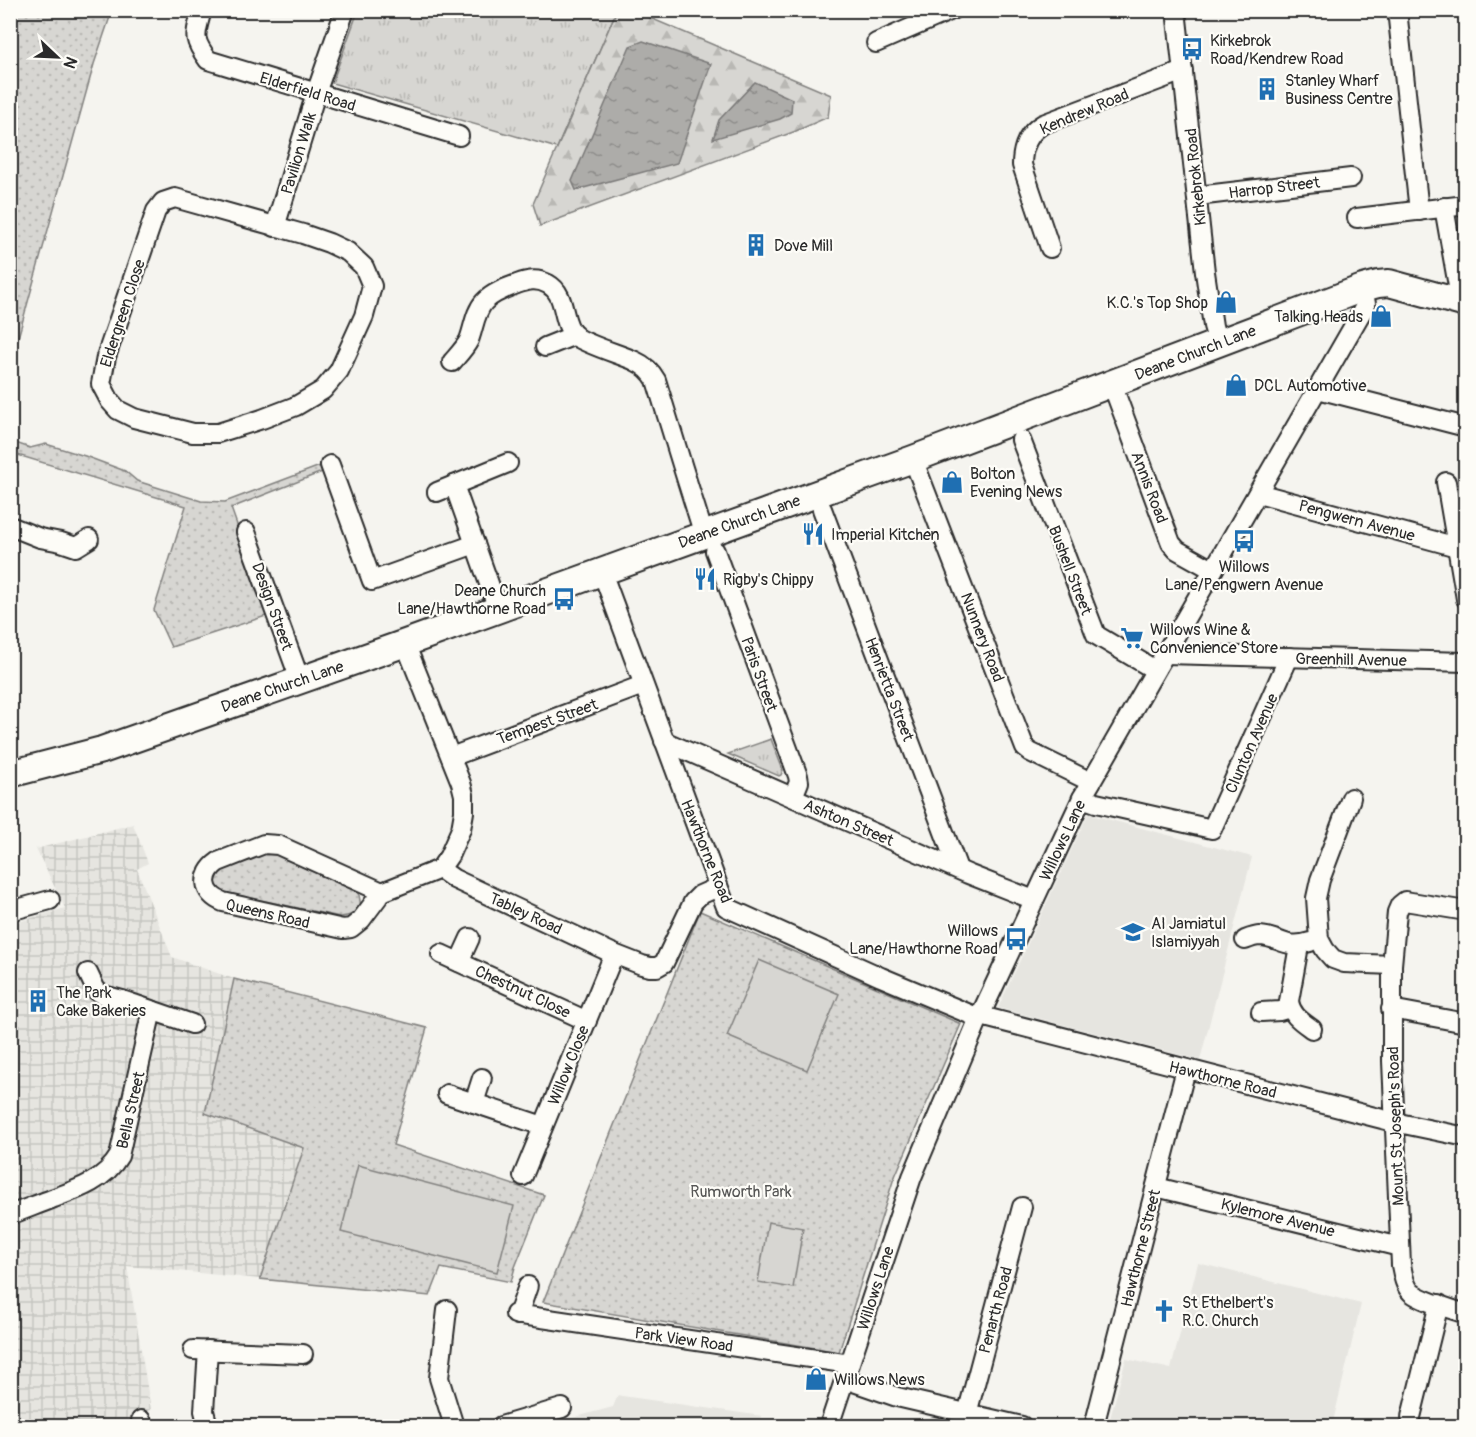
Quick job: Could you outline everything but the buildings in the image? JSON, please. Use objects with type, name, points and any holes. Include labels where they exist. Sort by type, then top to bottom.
[{"type":"street","name":"Elderfield Road","points":[[202,10],[195,35],[200,49],[208,60],[459,136]]},
{"type":"street","name":"Pavilion Walk","points":[[275,227],[316,93],[345,10]]},
{"type":"street","points":[[876,43],[952,10]]},
{"type":"street","name":"Kirkebrok Road","points":[[1176,10],[1213,326],[1218,343]]},
{"type":"street","points":[[1397,10],[1419,211]]},
{"type":"street","name":"Kendrew Road","points":[[1050,248],[1022,165],[1022,155],[1029,137],[1043,124],[1183,71]]},
{"type":"street","name":"Harrop Street","points":[[1197,196],[1351,178]]},
{"type":"street","name":"Eldergreen Close","points":[[175,198],[275,227],[329,243],[348,252],[364,267],[372,286],[364,316],[350,348],[339,371],[329,384],[296,406],[218,433],[193,433],[134,418],[118,410],[101,384],[105,357],[156,211],[163,202],[175,198]]},
{"type":"street","points":[[1357,218],[1466,205]]},
{"type":"street","points":[[1444,207],[1463,303]]},
{"type":"street","points":[[452,362],[468,342],[472,308],[506,288],[525,281],[536,280],[554,288],[559,294],[569,326],[575,335],[546,346]]},
{"type":"street","name":"Deane Church Lane","points":[[10,774],[102,750],[602,572],[710,543],[914,459],[1363,288],[1389,283],[1463,303]]},
{"type":"street","name":"Willows Lane","points":[[829,1426],[912,1178],[980,1017],[1034,900],[1086,790],[1364,308],[1366,303],[1363,288]]},
{"type":"street","name":"Paris Street","points":[[575,335],[642,364],[656,380],[683,468],[798,776],[799,782],[793,797]]},
{"type":"street","name":"Annis Road","points":[[1112,384],[1171,543],[1177,550],[1213,570]]},
{"type":"street","points":[[1318,389],[1466,427]]},
{"type":"street","name":"Bushell Street","points":[[1021,440],[1096,635],[1155,670]]},
{"type":"street","name":"Nunnery Road","points":[[914,459],[1026,748],[1086,790],[1096,803],[1212,829]]},
{"type":"street","points":[[498,609],[475,544],[446,488],[507,463]]},
{"type":"street","points":[[330,465],[344,482],[372,581],[475,544]]},
{"type":"street","points":[[1446,482],[1466,598]]},
{"type":"street","name":"Pengwern Avenue","points":[[1258,493],[1457,547]]},
{"type":"street","name":"Henrietta Street","points":[[822,509],[958,869]]},
{"type":"street","points":[[10,526],[40,538],[62,542],[81,549]]},
{"type":"street","name":"Design Street","points":[[246,532],[300,680]]},
{"type":"street","name":"Hawthorne Road","points":[[602,572],[726,907],[881,977],[980,1017],[1394,1122],[1466,1137]]},
{"type":"street","points":[[382,892],[440,869],[455,845],[464,812],[461,783],[405,643]]},
{"type":"street","name":"Greenhill Avenue","points":[[1165,654],[1466,662]]},
{"type":"street","name":"Clunton Avenue","points":[[1212,829],[1289,657]]},
{"type":"street","name":"Tempest Street","points":[[451,757],[643,685]]},
{"type":"street","name":"Ashton Street","points":[[664,741],[1034,900]]},
{"type":"street","points":[[1351,798],[1337,814],[1320,880],[1316,898],[1319,939],[1333,959],[1344,963],[1392,965]]},
{"type":"street","name":"Queens Road","points":[[271,843],[382,892],[361,920],[351,928],[343,929],[218,901],[210,894],[206,881],[212,867],[218,862],[271,843]]},
{"type":"street","name":"Tabley Road","points":[[440,869],[454,879],[614,954],[651,968],[664,963],[693,902],[700,895],[718,887]]},
{"type":"street","points":[[10,911],[50,900]]},
{"type":"street","name":"Mount St Joseph's Road","points":[[1466,911],[1405,902],[1400,905],[1396,912],[1391,1009],[1400,1247],[1405,1282],[1410,1291],[1420,1298],[1466,1314]]},
{"type":"street","points":[[1245,940],[1263,936],[1299,946],[1319,939]]},
{"type":"street","name":"Chestnut Close","points":[[459,962],[470,938]]},
{"type":"street","points":[[1299,946],[1289,1001],[1290,1008],[1295,1016],[1312,1029]]},
{"type":"street","name":"Chestnut Close","points":[[441,954],[586,1021]]},
{"type":"street","name":"Willow Close","points":[[523,1176],[614,954]]},
{"type":"street","points":[[88,973],[99,993],[192,1024]]},
{"type":"street","points":[[1260,1012],[1290,1008]]},
{"type":"street","points":[[1391,1009],[1466,1023]]},
{"type":"street","name":"Bella Street","points":[[10,1215],[94,1182],[114,1165],[119,1156],[152,1010]]},
{"type":"street","name":"Hawthorne Street","points":[[1094,1426],[1186,1069]]},
{"type":"street","points":[[474,1103],[482,1078]]},
{"type":"street","points":[[447,1094],[543,1126]]},
{"type":"street","name":"Kylemore Avenue","points":[[1156,1187],[1400,1247]]},
{"type":"street","name":"Penarth Road","points":[[967,1414],[1023,1207]]},
{"type":"street","name":"Park View Road","points":[[528,1286],[517,1315],[847,1371],[897,1397],[1022,1426]]},
{"type":"street","points":[[1411,1417],[1439,1304]]},
{"type":"street","points":[[447,1310],[439,1378],[454,1426]]},
{"type":"street","points":[[208,1426],[204,1411],[200,1350],[303,1354]]},
{"type":"street","points":[[501,1426],[562,1408]]},
{"type":"shaded area","name":"Al Jamiatul Islamiyyah","points":[[1088,814],[1252,857],[1200,1060],[998,1008]]},
{"type":"shaded area","points":[[133,824],[148,863],[137,869],[172,957],[234,979],[205,1113],[304,1148],[260,1279],[127,1266],[151,1410],[107,1426],[11,1426],[11,924],[65,908],[36,849]]},
{"type":"shaded area","points":[[1198,1263],[1361,1304],[1332,1426],[1108,1426],[1126,1359],[1171,1369]]},
{"type":"shaded area","points":[[618,1395],[762,1416],[758,1426],[542,1426],[613,1407]]},
{"type":"green space","points":[[614,10],[616,12],[557,148],[332,83],[358,11]]},
{"type":"green space","points":[[10,11],[112,11],[94,64],[11,363]]},
{"type":"green space","points":[[634,11],[831,95],[828,117],[540,226],[533,204],[616,12]]},
{"type":"green space","points":[[10,441],[30,448],[46,444],[85,456],[125,471],[137,481],[201,501],[225,502],[320,466],[322,472],[231,508],[269,615],[171,647],[154,610],[186,506],[11,453]]},
{"type":"green space","points":[[771,739],[783,770],[779,776],[728,754]]},
{"type":"green space","points":[[258,851],[271,851],[355,889],[359,895],[361,907],[352,914],[340,917],[237,895],[223,898],[215,885],[218,876],[224,868]]},
{"type":"green space","name":"Rumworth Park","points":[[700,911],[961,1024],[893,1181],[839,1352],[543,1302]]},
{"type":"green space","points":[[759,960],[839,994],[807,1070],[727,1036]]},
{"type":"green space","points":[[234,979],[427,1028],[393,1145],[544,1195],[511,1282],[441,1268],[430,1296],[260,1279],[304,1148],[205,1113]]},
{"type":"green space","points":[[358,1165],[514,1206],[497,1272],[341,1232]]},
{"type":"green space","points":[[768,1222],[803,1228],[793,1288],[758,1282]]},
{"type":"water","points":[[643,41],[711,64],[677,163],[576,190],[572,181],[630,46]]},
{"type":"water","points":[[755,82],[792,99],[791,113],[780,119],[713,139],[719,120]]},
{"type":"place","name":"Kirkebrok Road/Kendrew Road","points":[[1192,49]]},
{"type":"place","name":"Stanley Wharf Business Centre","points":[[1267,89]]},
{"type":"place","name":"Dove Mill","points":[[756,245]]},
{"type":"place","name":"K.C.'s Top Shop","points":[[1226,302]]},
{"type":"place","name":"Talking Heads","points":[[1381,316]]},
{"type":"place","name":"DCL Automotive","points":[[1236,385]]},
{"type":"place","name":"Bolton Evening News","points":[[952,482]]},
{"type":"place","name":"Imperial Kitchen","points":[[813,534]]},
{"type":"place","name":"Willows Lane/Pengwern Avenue","points":[[1244,541]]},
{"type":"place","name":"Rigby's Chippy","points":[[705,579]]},
{"type":"place","name":"Deane Church Lane/Hawthorne Road","points":[[564,599]]},
{"type":"place","name":"Willows Wine & Convenience Store","points":[[1132,638]]},
{"type":"place","name":"Al Jamiatul Islamiyyah","points":[[1133,932]]},
{"type":"place","name":"Willows Lane/Hawthorne Road","points":[[1016,939]]},
{"type":"place","name":"The Park Cake Bakeries","points":[[38,1001]]},
{"type":"place","name":"St Ethelbert's R.C. Church","points":[[1164,1311]]},
{"type":"place","name":"Willows News","points":[[816,1379]]}]
